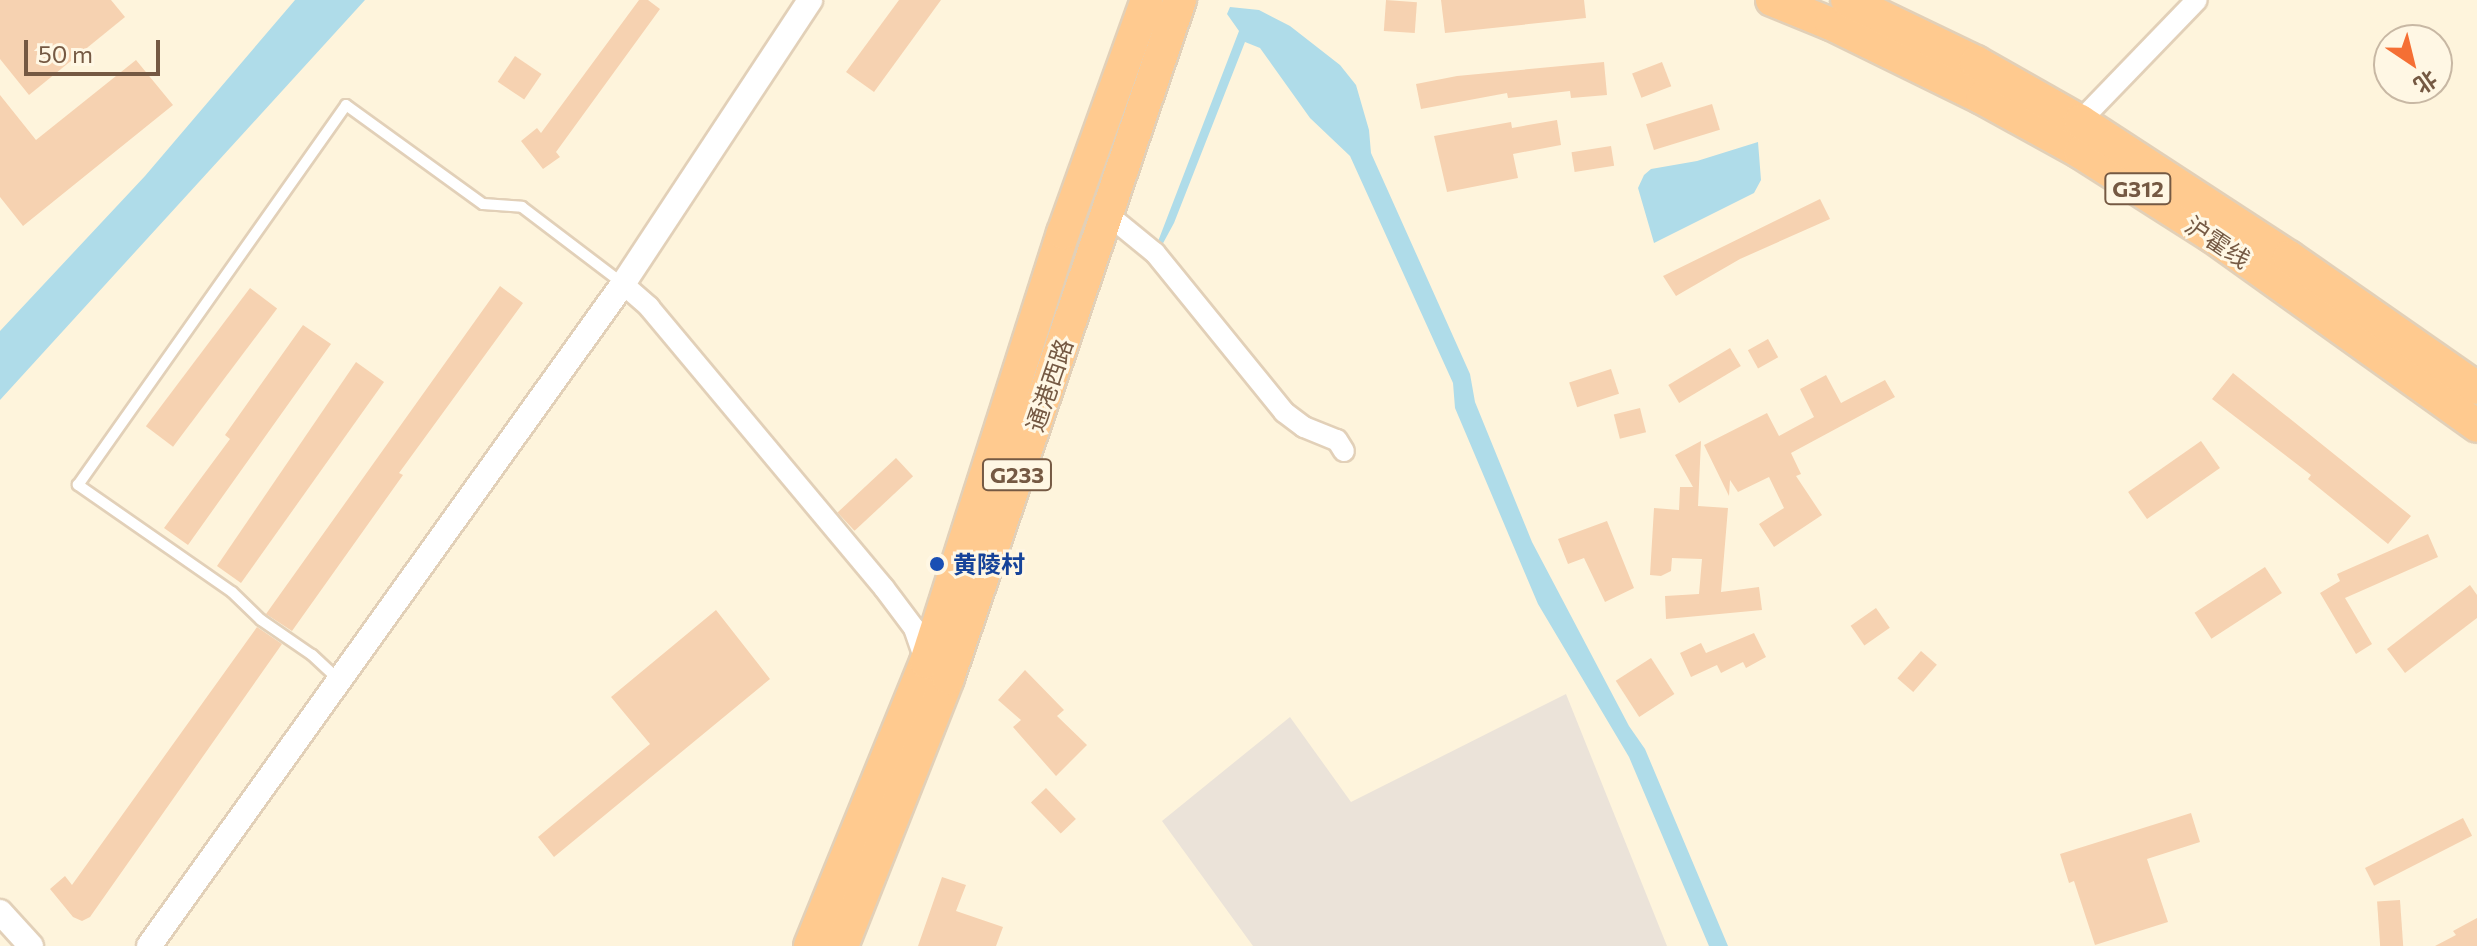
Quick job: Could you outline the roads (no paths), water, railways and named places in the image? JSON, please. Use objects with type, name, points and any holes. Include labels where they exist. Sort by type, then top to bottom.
[{"type":"highway","name":"沪霍线","points":[[1772,0],[1831,24],[1968,91],[2080,152],[2212,236],[2477,426]]},
{"type":"highway","name":"沪霍线","points":[[1847,0],[1976,62],[2080,121],[2289,257],[2477,388]]},
{"type":"highway","name":"通港西路","points":[[842,946],[948,678],[1106,213],[1163,3]]},
{"type":"highway","name":"通港西路","points":[[810,946],[926,662],[1063,233],[1163,3]]},
{"type":"street","points":[[149,946],[623,284],[810,0]]},
{"type":"street","points":[[2080,121],[2197,0]]},
{"type":"street","points":[[1106,213],[1155,253],[1284,412],[1304,427],[1337,440],[1344,451]]},
{"type":"street","points":[[623,284],[649,307],[884,588],[914,628],[926,662]]},
{"type":"street","points":[[0,912],[31,946]]},
{"type":"lane","points":[[340,680],[312,655],[261,620],[232,592],[78,485],[346,105],[483,204],[522,207],[623,284]]},
{"type":"water","points":[[295,0],[365,0],[0,400],[0,331],[145,176]]},
{"type":"water","points":[[1230,7],[1259,10],[1290,26],[1340,65],[1356,85],[1369,130],[1371,153],[1470,374],[1475,402],[1532,542],[1629,726],[1645,749],[1728,946],[1709,946],[1629,757],[1538,604],[1455,408],[1453,383],[1350,156],[1310,118],[1260,48],[1245,42],[1174,223],[1161,247],[1157,244],[1239,31],[1227,14]]},
{"type":"water","points":[[1758,142],[1761,180],[1754,193],[1654,243],[1638,188],[1644,175],[1651,169],[1697,161]]},
{"type":"place","name":"黄陵村","points":[[937,564]]}]
